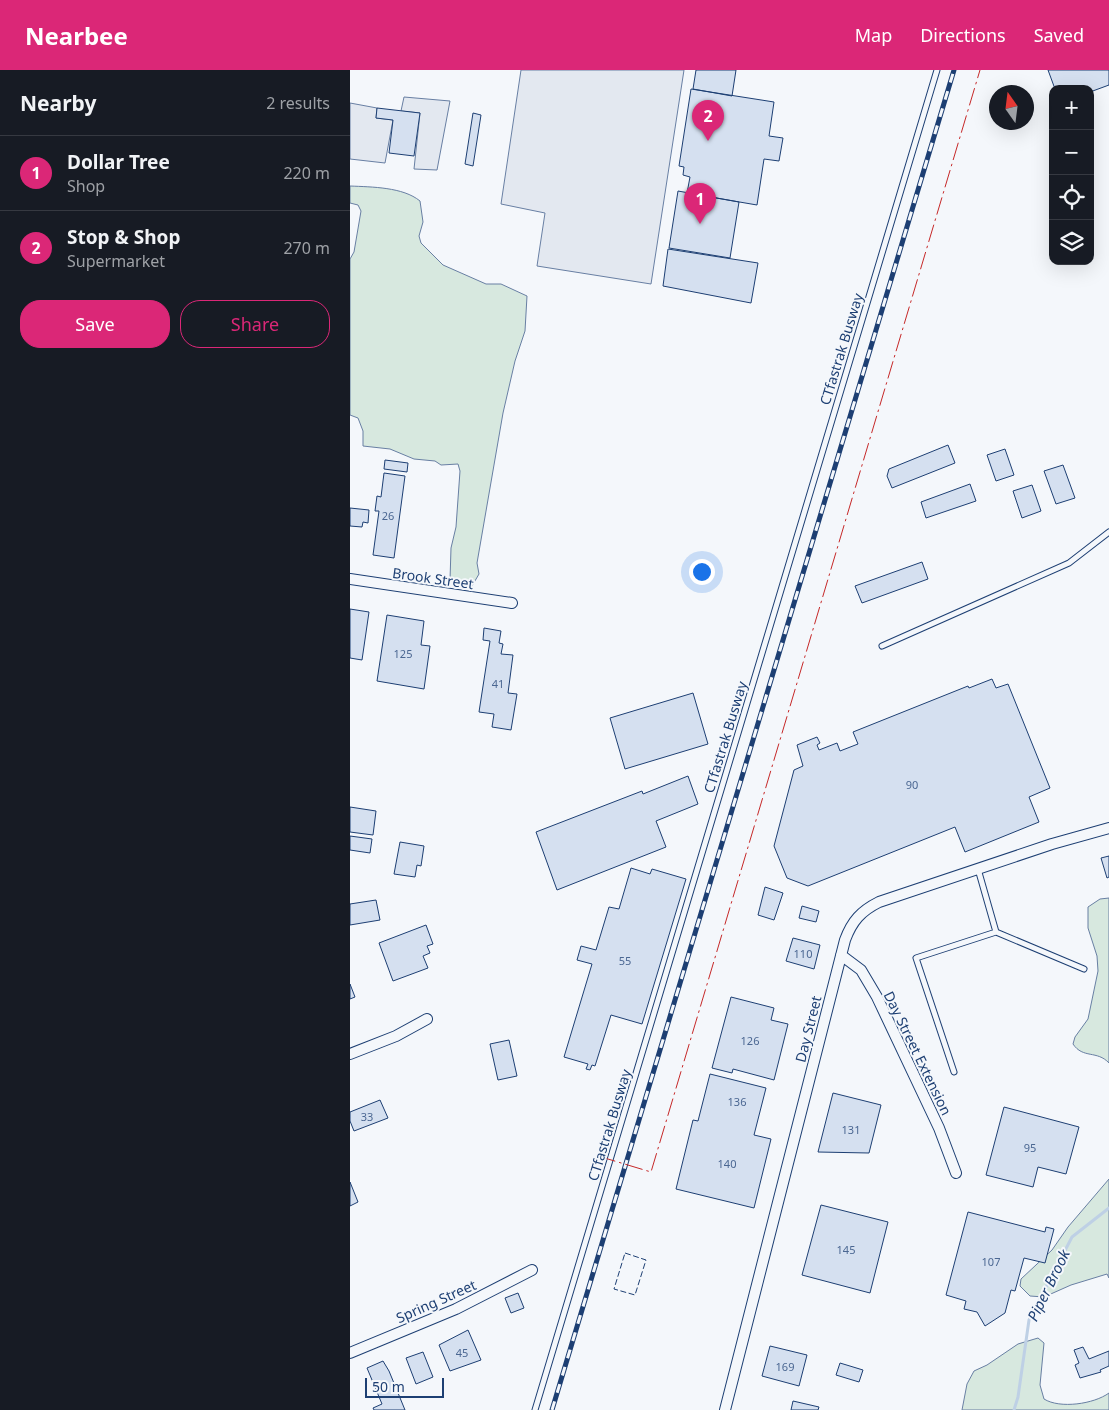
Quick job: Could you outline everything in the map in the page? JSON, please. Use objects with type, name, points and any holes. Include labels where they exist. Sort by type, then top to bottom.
[{"type":"street","name":"Brook Street","points":[[350,579],[512,603]]},
{"type":"street","name":"Day Street","points":[[725,1410],[841,956],[851,925],[863,910],[879,902],[1109,828]]},
{"type":"street","name":"Day Street Extension","points":[[841,956],[861,970],[877,997],[939,1128],[956,1173]]},
{"type":"street","points":[[350,1054],[396,1036],[427,1019]]},
{"type":"street","name":"Spring Street","points":[[350,1354],[456,1309],[532,1270]]},
{"type":"lane","name":"CTfastrak Busway","points":[[535,1410],[937,70]]},
{"type":"lane","points":[[882,646],[1069,563],[1109,532]]},
{"type":"lane","points":[[978,869],[996,932]]},
{"type":"lane","points":[[954,1072],[916,958],[996,932],[1084,969]]},
{"type":"shaded area","points":[[521,70],[684,70],[651,284],[537,266],[545,213],[501,204]]},
{"type":"shaded area","points":[[404,97],[450,101],[437,170],[414,169],[420,113],[401,111]]},
{"type":"shaded area","points":[[350,103],[377,108],[376,118],[393,120],[385,163],[350,159]]},
{"type":"shaded area","points":[[350,186],[396,190],[413,196],[420,201],[423,222],[419,236],[421,243],[443,265],[486,284],[501,284],[527,296],[525,331],[515,361],[503,413],[477,563],[479,574],[472,586],[455,584],[450,580],[451,548],[456,527],[460,471],[458,464],[441,465],[435,461],[414,459],[390,449],[363,446],[363,431],[358,418],[350,415],[350,259],[354,252],[361,211],[358,205],[350,203]]},
{"type":"shaded area","points":[[1109,898],[1109,1063],[1100,1057],[1077,1049],[1073,1044],[1075,1037],[1088,1019],[1098,971],[1097,956],[1088,928],[1088,907],[1100,899]]},
{"type":"shaded area","points":[[1109,1179],[1109,1278],[1107,1274],[1071,1285],[1044,1297],[1030,1296],[1020,1286],[1021,1279],[1052,1250],[1068,1227]]},
{"type":"shaded area","points":[[1038,1338],[1044,1343],[1040,1385],[1044,1399],[1059,1404],[1077,1404],[1095,1400],[1109,1393],[1109,1410],[962,1410],[967,1384],[974,1371],[987,1365],[1018,1344]]},
{"type":"building","points":[[696,70],[736,70],[732,96],[693,89]]},
{"type":"building","points":[[1048,70],[1109,70],[1109,85],[1094,91],[1094,85],[1054,85]]},
{"type":"building","points":[[691,89],[774,102],[769,136],[783,138],[779,161],[764,159],[757,205],[687,193],[690,177],[683,175],[684,167],[679,166]]},
{"type":"building","points":[[377,108],[420,113],[414,156],[389,153],[393,120],[376,118]]},
{"type":"building","points":[[473,113],[481,115],[473,166],[465,164]]},
{"type":"building","points":[[678,191],[739,202],[730,258],[669,248]]},
{"type":"building","points":[[668,249],[758,263],[751,303],[663,286]]},
{"type":"building","points":[[948,445],[955,463],[892,488],[887,476],[889,469]]},
{"type":"building","points":[[1005,449],[1014,475],[996,481],[987,455]]},
{"type":"building","points":[[385,460],[408,463],[407,472],[384,469]]},
{"type":"building","points":[[1063,465],[1075,498],[1056,504],[1044,471]]},
{"type":"building","points":[[384,473],[405,476],[394,558],[373,555],[379,511],[375,511],[377,496],[381,497]]},
{"type":"building","points":[[970,484],[976,501],[926,518],[921,502]]},
{"type":"building","points":[[1032,485],[1041,511],[1022,518],[1013,491]]},
{"type":"building","points":[[350,508],[369,510],[368,523],[363,522],[362,527],[350,526]]},
{"type":"building","points":[[922,562],[928,579],[862,603],[855,586]]},
{"type":"building","points":[[350,609],[369,612],[362,660],[350,658]]},
{"type":"building","points":[[387,615],[424,621],[421,645],[430,646],[424,689],[377,681]]},
{"type":"building","points":[[484,628],[501,631],[499,643],[503,644],[501,654],[513,655],[508,693],[517,694],[511,730],[492,727],[494,714],[479,712],[490,641],[483,640]]},
{"type":"building","points":[[992,679],[996,688],[1008,684],[1050,788],[1029,797],[1039,822],[965,852],[955,827],[808,886],[787,878],[774,846],[794,770],[803,766],[797,745],[817,737],[820,743],[817,745],[819,750],[837,743],[840,751],[858,744],[853,732],[968,686],[969,688]]},
{"type":"building","points":[[693,693],[708,744],[625,769],[610,718]]},
{"type":"building","points":[[688,776],[698,804],[656,821],[666,847],[557,890],[536,832],[642,791],[643,794]]},
{"type":"building","points":[[350,807],[376,811],[373,835],[350,832]]},
{"type":"building","points":[[350,836],[372,839],[370,853],[350,850]]},
{"type":"building","points":[[400,842],[424,846],[421,866],[417,865],[415,877],[394,874]]},
{"type":"building","points":[[1109,856],[1109,877],[1107,878],[1101,858]]},
{"type":"building","points":[[631,868],[650,874],[652,869],[686,879],[642,1024],[611,1015],[595,1066],[592,1065],[590,1070],[586,1069],[588,1064],[564,1057],[592,964],[577,960],[581,946],[596,950],[609,907],[619,909]]},
{"type":"building","points":[[765,887],[783,893],[774,920],[758,915]]},
{"type":"building","points":[[376,900],[380,920],[350,925],[350,904]]},
{"type":"building","points":[[802,906],[819,911],[816,922],[799,918]]},
{"type":"building","points":[[426,925],[433,944],[427,946],[430,953],[423,956],[428,968],[393,981],[379,943]]},
{"type":"building","points":[[793,938],[820,945],[814,969],[786,961]]},
{"type":"building","points":[[350,984],[355,997],[350,999]]},
{"type":"building","points":[[731,997],[774,1008],[771,1020],[788,1024],[774,1080],[733,1069],[732,1073],[712,1068]]},
{"type":"building","points":[[509,1040],[517,1076],[498,1080],[490,1044]]},
{"type":"building","points":[[710,1074],[766,1088],[754,1135],[771,1139],[754,1208],[676,1189],[693,1120],[698,1121]]},
{"type":"building","points":[[833,1093],[881,1105],[869,1153],[818,1152]]},
{"type":"building","points":[[380,1100],[388,1118],[354,1131],[350,1121],[350,1112]]},
{"type":"building","points":[[1004,1107],[1079,1127],[1066,1174],[1038,1167],[1033,1187],[986,1175]]},
{"type":"building","points":[[350,1182],[358,1202],[350,1206]]},
{"type":"building","points":[[821,1205],[888,1222],[870,1293],[802,1275]]},
{"type":"building","points":[[968,1212],[1045,1232],[1046,1227],[1054,1229],[1045,1263],[1024,1258],[1015,1291],[1011,1290],[1005,1313],[985,1326],[977,1312],[964,1309],[966,1301],[946,1295]]},
{"type":"building","points":[[518,1293],[524,1308],[511,1313],[505,1298]]},
{"type":"building","points":[[468,1330],[481,1360],[450,1371],[439,1345]]},
{"type":"building","points":[[770,1346],[807,1355],[799,1386],[762,1376]]},
{"type":"building","points":[[1083,1347],[1089,1359],[1109,1351],[1109,1366],[1100,1370],[1101,1372],[1080,1378],[1075,1365],[1079,1363],[1074,1350]]},
{"type":"building","points":[[423,1352],[433,1377],[416,1384],[406,1358]]},
{"type":"building","points":[[383,1361],[405,1410],[374,1410],[373,1408],[382,1404],[367,1368]]},
{"type":"building","points":[[840,1363],[863,1370],[859,1382],[836,1375]]},
{"type":"building","points":[[793,1401],[819,1407],[818,1410],[791,1410]]},
{"type":"waterway","name":"Piper Brook","points":[[1014,1410],[1018,1397],[1029,1320],[1072,1237],[1109,1208]]},
{"type":"railway","points":[[552,1410],[954,70]]},
{"type":"fence","points":[[625,1253],[646,1260],[635,1295],[614,1289],[625,1253]]},
{"type":"power","points":[[598,1156],[651,1172],[980,70]]},
{"type":"place","name":"Stop & Shop","points":[[708,141]]},
{"type":"place","name":"Dollar Tree","points":[[700,224]]}]
